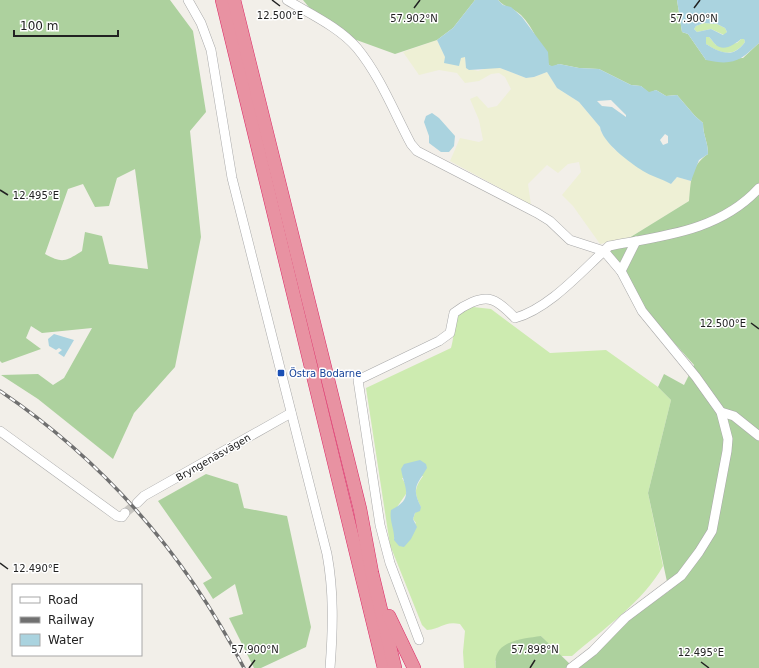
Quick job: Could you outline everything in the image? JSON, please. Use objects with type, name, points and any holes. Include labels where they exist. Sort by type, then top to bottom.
[{"type":"highway","points":[[222,0],[384,668]]},
{"type":"highway","points":[[234,0],[360,509],[372,573],[395,668]]},
{"type":"highway","points":[[372,573],[381,588],[397,635],[414,668]]},
{"type":"street","points":[[188,0],[201,23],[211,50],[232,178],[321,528],[331,577],[333,610],[330,668]]},
{"type":"street","points":[[287,0],[335,29],[356,47],[371,67],[411,144],[417,150],[550,221],[570,240],[604,251],[621,271],[642,310],[696,377],[721,412],[728,439],[727,451],[712,531],[706,543],[681,576],[625,618],[593,650],[571,668]]},
{"type":"street","points":[[419,640],[390,563],[380,525],[358,380],[439,341],[450,333],[454,313],[474,301],[491,299],[502,306],[515,318],[528,314],[554,296],[609,246],[699,228],[719,218],[751,197],[759,188]]},
{"type":"street","points":[[621,271],[636,241]]},
{"type":"street","points":[[721,412],[734,416],[759,436]]},
{"type":"street","name":"Bryngenäsvägen","points":[[137,503],[144,496],[291,413]]},
{"type":"street","points":[[0,430],[117,516],[122,517],[125,513]]},
{"type":"green space","points":[[0,0],[170,0],[193,31],[206,112],[190,131],[201,237],[175,367],[134,413],[113,459],[38,399],[1,375],[38,374],[53,385],[64,378],[92,328],[42,333],[31,326],[26,338],[41,349],[2,363],[0,361]],"holes":[[[135,169],[148,269],[109,264],[102,236],[85,232],[82,251],[72,257],[60,260],[45,254],[68,189],[83,184],[95,207],[109,206],[117,178]]]},
{"type":"green space","points":[[303,0],[475,0],[453,28],[437,40],[395,54],[340,34],[322,23]]},
{"type":"green space","points":[[498,0],[677,0],[682,32],[688,34],[706,60],[743,58],[759,43],[759,668],[578,668],[633,617],[669,591],[648,493],[671,400],[658,387],[664,374],[684,385],[694,365],[644,309],[633,290],[626,270],[608,251],[689,201],[692,175],[698,164],[708,154],[708,149],[703,123],[677,95],[666,96],[656,90],[649,93],[641,86],[631,85],[599,69],[579,68],[559,64],[552,67],[549,65],[526,20]]},
{"type":"green space","points":[[704,23],[717,24],[725,28],[727,32],[724,35],[711,29],[697,32],[694,29],[696,26]]},
{"type":"green space","points":[[706,37],[709,37],[716,45],[737,43],[741,39],[744,39],[745,42],[736,50],[727,53],[706,44]]},
{"type":"green space","points":[[437,40],[445,57],[465,57],[466,68],[478,71],[490,67],[500,68],[526,78],[534,77],[547,72],[557,88],[579,102],[600,127],[601,132],[614,149],[671,184],[677,177],[691,181],[689,201],[629,238],[600,244],[573,206],[562,195],[581,172],[579,162],[568,164],[558,173],[547,165],[528,184],[531,205],[450,161],[460,138],[479,142],[483,140],[479,120],[470,99],[477,96],[488,108],[497,106],[511,89],[505,77],[499,73],[491,74],[479,81],[465,83],[457,73],[439,70],[419,75],[403,52]]},
{"type":"green space","points":[[473,307],[491,309],[550,353],[606,350],[658,387],[671,400],[648,493],[663,566],[655,579],[634,603],[572,656],[560,656],[541,636],[495,661],[496,668],[464,668],[463,652],[465,631],[460,624],[454,623],[427,630],[422,625],[390,545],[366,388],[451,348],[455,323],[460,313]],"holes":[[[423,476],[420,480],[416,494],[421,507],[415,513],[413,519],[416,523],[394,540],[397,507],[406,494],[407,487],[402,478]]]},
{"type":"green space","points":[[206,474],[238,484],[244,508],[287,516],[311,627],[306,647],[261,668],[254,668],[229,618],[243,614],[235,584],[213,599],[203,583],[212,578],[158,501]]},
{"type":"green space","points":[[541,636],[574,668],[496,668],[498,652],[503,647],[517,640]]},
{"type":"water","points":[[475,0],[498,0],[503,5],[511,7],[522,17],[548,52],[549,65],[552,66],[559,64],[579,68],[599,69],[631,85],[641,86],[649,92],[656,90],[666,96],[677,95],[703,123],[708,154],[699,160],[691,181],[677,177],[671,184],[646,173],[624,158],[611,145],[602,133],[600,127],[579,102],[557,88],[547,72],[534,77],[526,78],[500,68],[469,70],[466,68],[465,57],[461,58],[459,66],[444,63],[445,57],[437,40],[453,28]],"holes":[[[611,100],[626,115],[626,117],[612,107],[602,106],[597,101]],[[665,134],[668,136],[668,143],[663,145],[660,140]]]},
{"type":"water","points":[[677,0],[759,0],[759,43],[741,58],[730,62],[715,62],[706,60],[688,34],[682,32]],"holes":[[[704,23],[717,24],[725,28],[727,32],[723,35],[711,29],[697,32],[694,29],[696,26]],[[706,37],[709,37],[716,45],[722,48],[736,43],[741,39],[744,39],[745,42],[736,51],[727,53],[706,44]]]},
{"type":"water","points":[[432,113],[439,118],[455,136],[454,146],[449,152],[441,152],[429,143],[429,136],[424,122],[426,116]]},
{"type":"water","points":[[54,334],[74,340],[64,357],[58,353],[62,350],[59,348],[56,350],[49,346],[48,339]]},
{"type":"water","points":[[420,460],[426,464],[427,468],[416,486],[416,495],[421,507],[420,511],[415,513],[413,519],[417,527],[411,539],[404,547],[399,546],[394,540],[391,510],[398,506],[406,497],[401,469],[404,464]]},
{"type":"tunnel","points":[[125,513],[137,503]]},
{"type":"railway","points":[[0,391],[74,448],[108,480],[140,514],[196,587],[244,668]]},
{"type":"place","name":"Östra Bodarne","points":[[281,373]]}]
